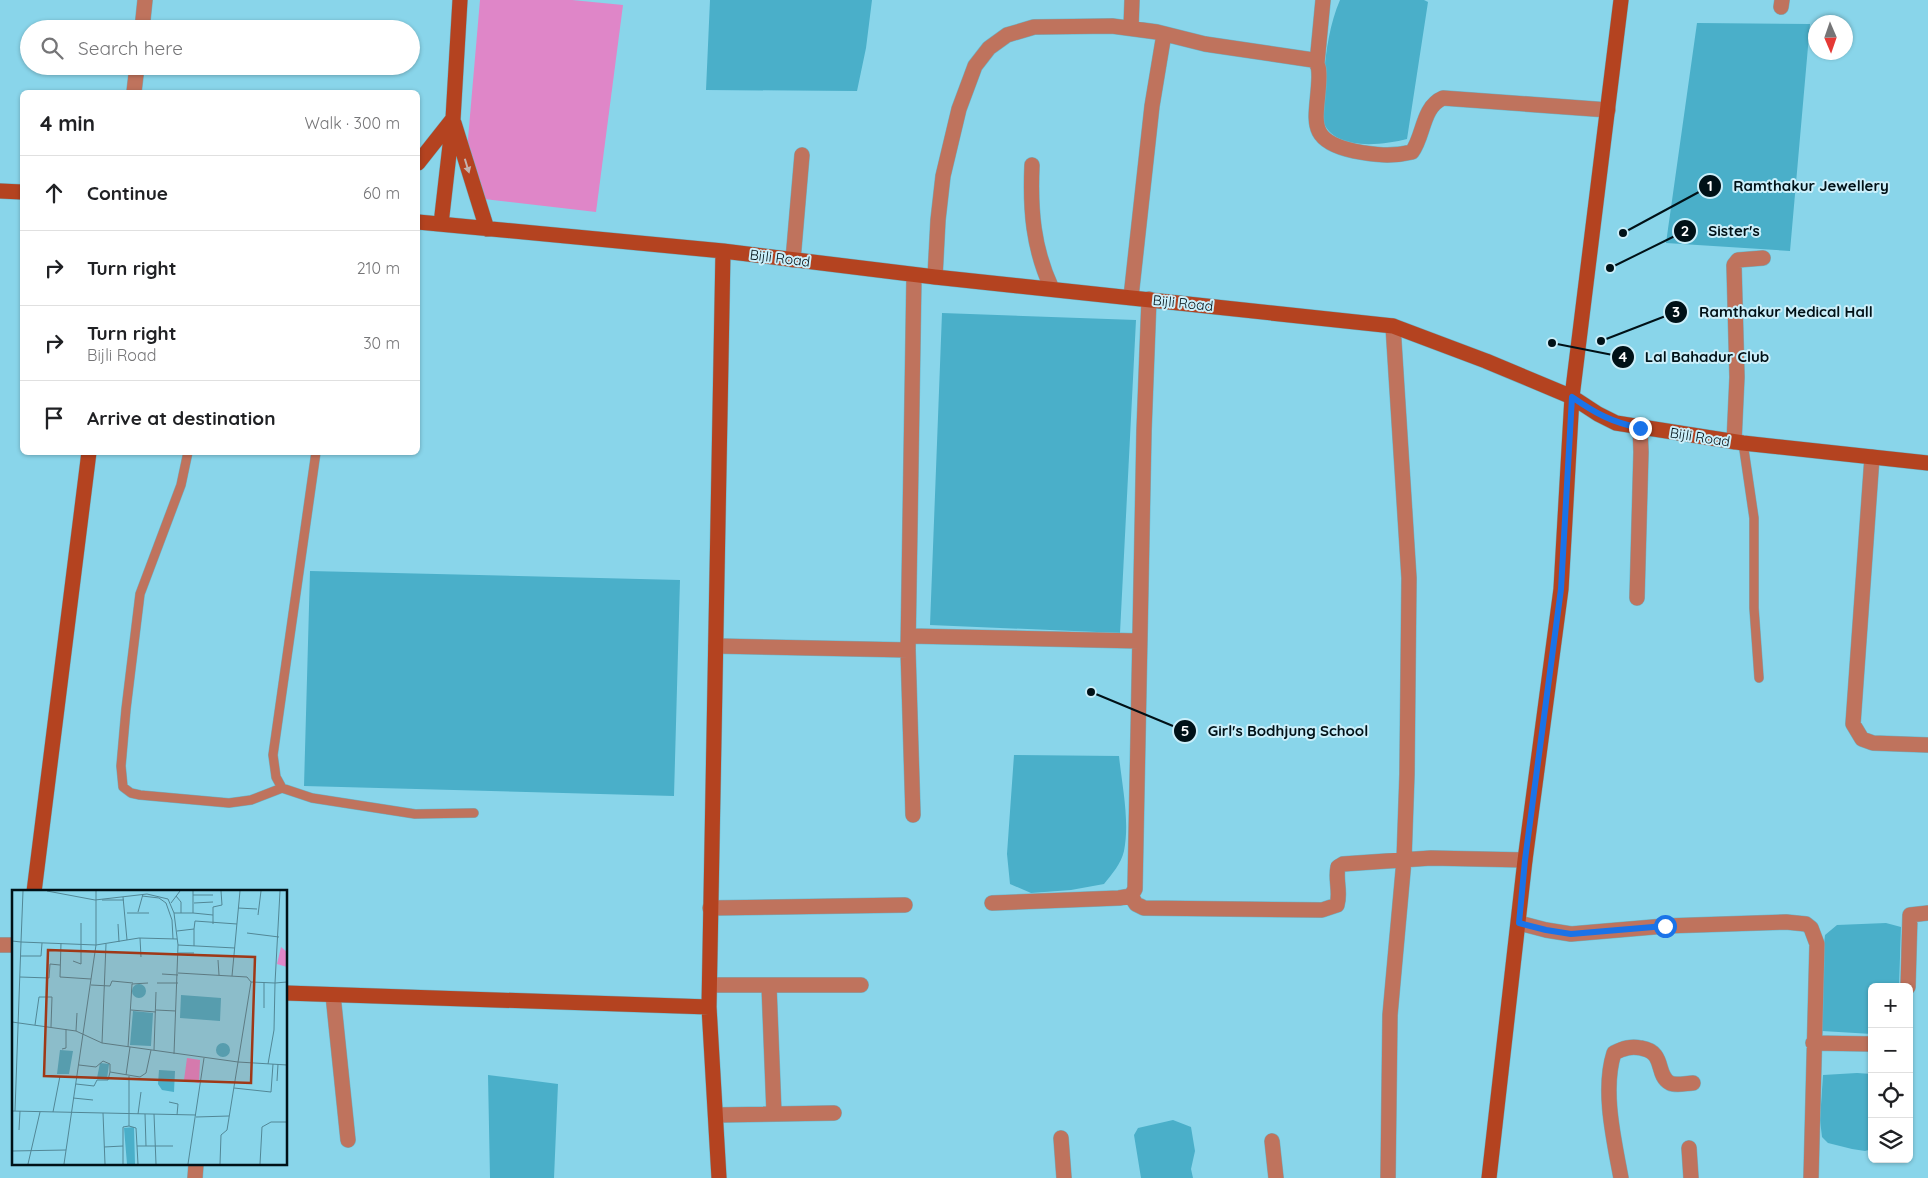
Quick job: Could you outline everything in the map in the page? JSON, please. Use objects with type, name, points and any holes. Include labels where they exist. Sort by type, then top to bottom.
[{"type":"street","points":[[143,20],[145,0]]},
{"type":"street","points":[[441,224],[452,119],[460,0]]},
{"type":"street","points":[[1131,28],[1132,0]]},
{"type":"street","points":[[1323,0],[1317,63],[1316,124],[1318,134],[1330,143],[1382,156],[1412,152],[1418,145],[1434,102],[1443,98],[1608,110]]},
{"type":"street","points":[[1489,1178],[1525,860],[1561,589],[1572,397],[1621,0]]},
{"type":"street","points":[[935,277],[938,220],[945,167],[962,101],[975,66],[989,48],[1007,35],[1034,27],[1112,26],[1164,34],[1205,44],[1313,60],[1317,63]]},
{"type":"street","points":[[1131,297],[1152,106],[1164,34]]},
{"type":"street","points":[[134,90],[136,75]]},
{"type":"street","points":[[420,159],[452,119]]},
{"type":"street","points":[[452,119],[487,229]]},
{"type":"street","points":[[793,260],[802,155]]},
{"type":"street","points":[[1032,166],[1030,203],[1033,227],[1038,256],[1052,289]]},
{"type":"street","points":[[0,191],[20,192]]},
{"type":"street","name":"Bijli Road","points":[[420,222],[723,251],[914,275],[1393,326],[1486,361],[1572,397],[1616,423],[1738,442],[1928,463]]},
{"type":"street","points":[[719,1178],[708,1006],[710,985],[723,251]]},
{"type":"street","points":[[1738,442],[1734,265],[1738,260],[1763,258]]},
{"type":"street","points":[[913,815],[908,643],[914,275]]},
{"type":"street","points":[[1149,299],[1139,641],[1137,836],[1135,889],[1132,896],[1136,904],[1144,908],[1322,910],[1337,905],[1340,897],[1337,871],[1338,867],[1343,864],[1431,858],[1525,860]]},
{"type":"street","points":[[1388,1178],[1390,1015],[1404,860],[1409,578],[1393,326]]},
{"type":"street","points":[[1637,598],[1640,428]]},
{"type":"street","points":[[34,890],[89,455]]},
{"type":"street","points":[[1872,457],[1854,724],[1862,739],[1873,743],[1928,745]]},
{"type":"street","points":[[716,646],[1139,641]]},
{"type":"street","points":[[992,903],[1132,896]]},
{"type":"street","points":[[710,908],[906,905]]},
{"type":"street","points":[[1908,983],[1910,915],[1928,913]]},
{"type":"street","points":[[1519,923],[1571,934],[1665,926],[1786,922],[1806,924],[1814,932],[1817,944],[1811,1178]]},
{"type":"street","points":[[710,985],[861,985]]},
{"type":"street","points":[[769,986],[774,1113]]},
{"type":"street","points":[[288,993],[708,1006]]},
{"type":"street","points":[[333,995],[348,1140]]},
{"type":"street","points":[[1813,1043],[1868,1044]]},
{"type":"street","points":[[1622,1178],[1610,1114],[1614,1053],[1634,1047],[1647,1049],[1656,1055],[1666,1080],[1672,1084],[1694,1083]]},
{"type":"street","points":[[716,1115],[834,1113]]},
{"type":"street","points":[[1061,1138],[1064,1178]]},
{"type":"street","points":[[1272,1141],[1276,1178]]},
{"type":"street","points":[[1689,1148],[1691,1178]]},
{"type":"lane","points":[[1738,442],[1754,518],[1754,608],[1759,678]]},
{"type":"lane","points":[[187,455],[181,485],[140,594],[124,728],[121,766],[123,787],[131,793],[140,795],[229,803],[251,800],[282,788],[312,798],[415,814],[474,813]]},
{"type":"lane","points":[[282,788],[276,777],[273,755],[316,455]]},
{"type":"shaded area","points":[[480,0],[572,0],[623,5],[596,212],[484,199],[466,162]]},
{"type":"water","points":[[710,0],[872,0],[866,48],[857,91],[706,90]]},
{"type":"water","points":[[1340,0],[1424,0],[1428,2],[1407,139],[1369,144],[1355,143],[1343,140],[1325,126],[1321,113],[1321,94],[1329,37]]},
{"type":"water","points":[[1697,23],[1808,24],[1808,47],[1790,251],[1666,243]]},
{"type":"water","points":[[942,313],[1136,320],[1120,633],[930,625]]},
{"type":"water","points":[[310,571],[680,580],[674,796],[304,786]]},
{"type":"water","points":[[1014,755],[1119,756],[1126,816],[1126,840],[1121,860],[1104,884],[1071,890],[1031,893],[1010,884],[1007,854]]},
{"type":"water","points":[[1886,923],[1901,927],[1899,983],[1868,983],[1868,1034],[1822,1031],[1815,1027],[1825,935],[1837,925]]},
{"type":"water","points":[[1868,1074],[1868,1150],[1852,1149],[1828,1143],[1822,1137],[1820,1120],[1823,1075]]},
{"type":"water","points":[[488,1075],[558,1084],[554,1178],[490,1178]]},
{"type":"water","points":[[1173,1120],[1191,1127],[1195,1151],[1191,1169],[1193,1178],[1141,1178],[1134,1135],[1138,1128]]},
{"type":"place","name":"Ramthakur Jewellery","points":[[1623,233]]},
{"type":"place","name":"Sister's","points":[[1610,268]]},
{"type":"place","name":"Ramthakur Medical Hall","points":[[1601,341]]},
{"type":"place","name":"Lal Bahadur Club","points":[[1552,343]]},
{"type":"place","name":"Girl's Bodhjung School","points":[[1091,692]]},
{"type":"route","points":[[1640,428],[1616,423],[1572,397],[1561,589],[1554,655],[1525,860],[1519,923],[1571,934],[1665,926]]}]
